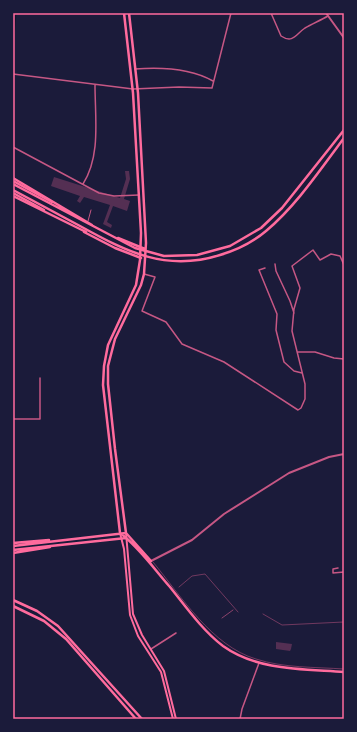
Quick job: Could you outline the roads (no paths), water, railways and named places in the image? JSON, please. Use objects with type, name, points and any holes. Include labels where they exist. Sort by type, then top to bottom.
[{"type":"main road","points":[[124,13],[133,89],[141,248],[136,285],[112,335],[104,366],[103,385],[130,616],[138,636],[161,672],[173,719]]},
{"type":"main road","points":[[129,13],[138,89],[145,260],[144,274],[134,301],[115,339],[108,366],[108,384],[126,533],[133,614],[142,635],[164,671],[176,719]]},
{"type":"main road","points":[[13,181],[118,241],[150,253],[174,256],[204,254],[230,246],[256,232],[272,219],[313,171],[344,130]]},
{"type":"main road","points":[[13,193],[116,246],[148,258],[174,262],[205,259],[232,251],[252,241],[270,228],[317,174],[344,138]]},
{"type":"main road","points":[[13,181],[88,222],[145,249]]},
{"type":"main road","points":[[13,181],[118,241]]},
{"type":"main road","points":[[13,193],[109,245],[145,260]]},
{"type":"main road","points":[[13,193],[116,246]]},
{"type":"main road","points":[[120,533],[150,562]]},
{"type":"main road","points":[[13,546],[126,533]]},
{"type":"main road","points":[[126,533],[210,634],[234,653],[259,663],[283,667],[344,672]]},
{"type":"main road","points":[[13,550],[126,538]]},
{"type":"main road","points":[[13,543],[59,541]]},
{"type":"main road","points":[[13,553],[60,544]]},
{"type":"main road","points":[[13,600],[37,611],[58,626],[142,719]]},
{"type":"main road","points":[[13,606],[44,621],[66,639],[136,719]]},
{"type":"street","points":[[13,74],[133,89],[179,87],[212,88],[231,13]]},
{"type":"street","points":[[271,13],[281,36],[290,39],[294,38],[305,28],[328,16]]},
{"type":"street","points":[[326,13],[344,38]]},
{"type":"street","points":[[135,69],[172,69],[201,76],[214,81]]},
{"type":"street","points":[[83,184],[91,169],[94,157],[95,85]]},
{"type":"street","points":[[13,146],[106,195],[139,195]]},
{"type":"street","points":[[88,222],[91,210]]},
{"type":"street","points":[[144,274],[155,277],[142,311],[166,322],[182,344],[224,362],[298,410],[301,408],[305,399],[305,384],[298,352],[292,335],[294,312],[300,288],[292,266],[314,250],[320,260],[331,254],[340,256],[344,266]]},
{"type":"street","points":[[275,264],[276,271],[294,312]]},
{"type":"street","points":[[265,268],[259,270],[277,314],[276,330],[284,362],[294,371],[302,372]]},
{"type":"street","points":[[298,352],[315,352],[334,358],[344,359]]},
{"type":"street","points":[[13,419],[40,419],[40,378]]},
{"type":"street","points":[[150,562],[192,540],[224,514],[289,473],[329,457],[344,454]]},
{"type":"street","points":[[338,568],[333,569],[333,573],[344,572]]},
{"type":"street","points":[[150,649],[176,633]]},
{"type":"street","points":[[240,719],[242,709],[259,663]]},
{"type":"lane","points":[[150,562],[209,628],[223,642],[236,651],[257,660],[275,663],[344,669]]},
{"type":"lane","points":[[179,587],[192,576],[205,574],[238,612]]},
{"type":"lane","points":[[263,614],[282,625],[344,622]]},
{"type":"waterway","points":[[13,50],[16,13]]}]
